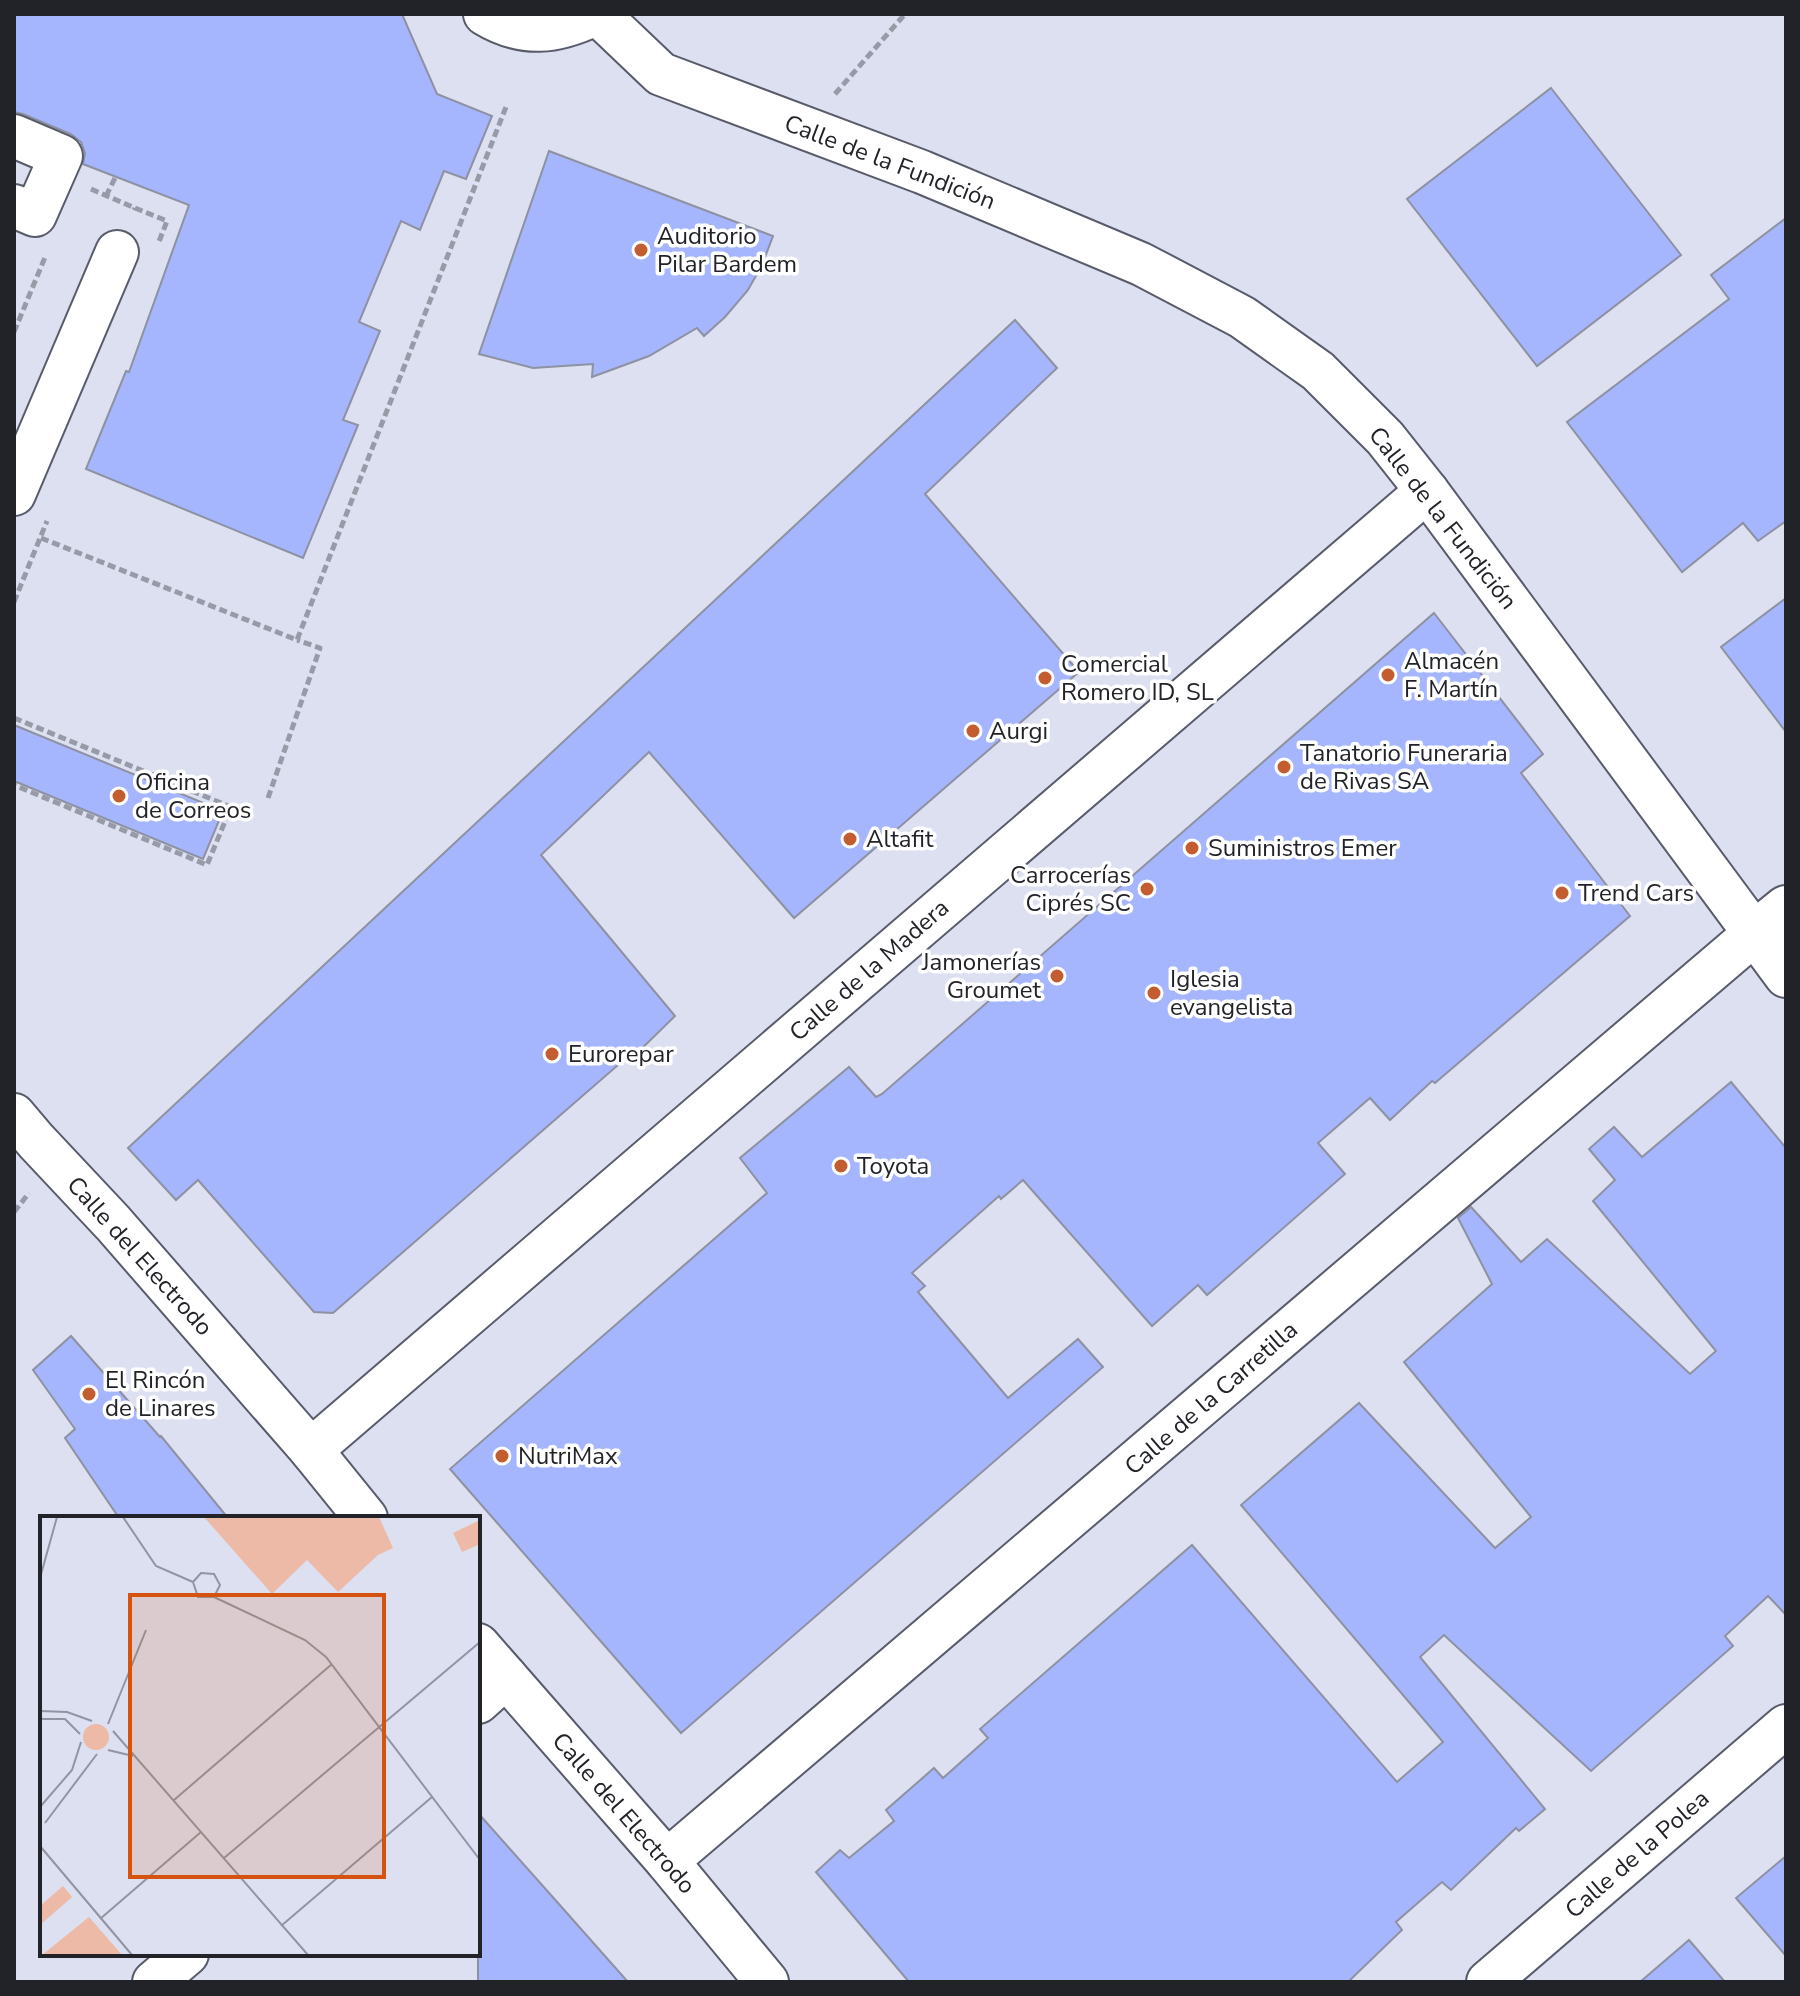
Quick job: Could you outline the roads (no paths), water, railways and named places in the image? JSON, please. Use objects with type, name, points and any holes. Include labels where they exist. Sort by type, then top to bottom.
[{"type":"street","points":[[485,14],[500,23],[541,31],[570,26],[596,14]]},
{"type":"street","name":"Calle de la Fundición","points":[[596,14],[661,74],[922,172],[1141,264],[1242,317],[1318,371],[1385,438],[1770,921],[1786,976]]},
{"type":"street","points":[[14,136],[61,156],[35,215],[14,206]]},
{"type":"street","points":[[14,157],[53,174]]},
{"type":"street","points":[[14,494],[117,252]]},
{"type":"street","name":"Calle de la Madera","points":[[311,1450],[1427,491]]},
{"type":"street","name":"Calle de la Carretilla","points":[[667,1861],[1770,921]]},
{"type":"street","name":"Calle del Electrodo","points":[[21,1131],[113,1223],[311,1450],[364,1516]]},
{"type":"street","name":"Calle del Electrodo","points":[[480,1651],[492,1689],[667,1861],[767,1982]]},
{"type":"street","name":"Calle de la Polea","points":[[1488,1982],[1786,1726]]},
{"type":"street","points":[[154,1982],[185,1956]]},
{"type":"place","name":"Auditorio Pilar Bardem","points":[[641,250]]},
{"type":"place","name":"Almacén F. Martín","points":[[1388,675]]},
{"type":"place","name":"Comercial Romero ID, SL","points":[[1045,678]]},
{"type":"place","name":"Aurgi","points":[[973,731]]},
{"type":"place","name":"Tanatorio Funeraria de Rivas SA","points":[[1284,767]]},
{"type":"place","name":"Oficina de Correos","points":[[119,796]]},
{"type":"place","name":"Altafit","points":[[850,839]]},
{"type":"place","name":"Suministros Emer","points":[[1192,848]]},
{"type":"place","name":"Carrocerías Ciprés SC","points":[[1147,889]]},
{"type":"place","name":"Trend Cars","points":[[1562,893]]},
{"type":"place","name":"Jamonerías Groumet","points":[[1057,976]]},
{"type":"place","name":"Iglesia evangelista","points":[[1154,993]]},
{"type":"place","name":"Eurorepar","points":[[552,1054]]},
{"type":"place","name":"Toyota","points":[[841,1166]]},
{"type":"place","name":"El Rincón de Linares","points":[[89,1394]]},
{"type":"place","name":"NutriMax","points":[[502,1456]]}]
